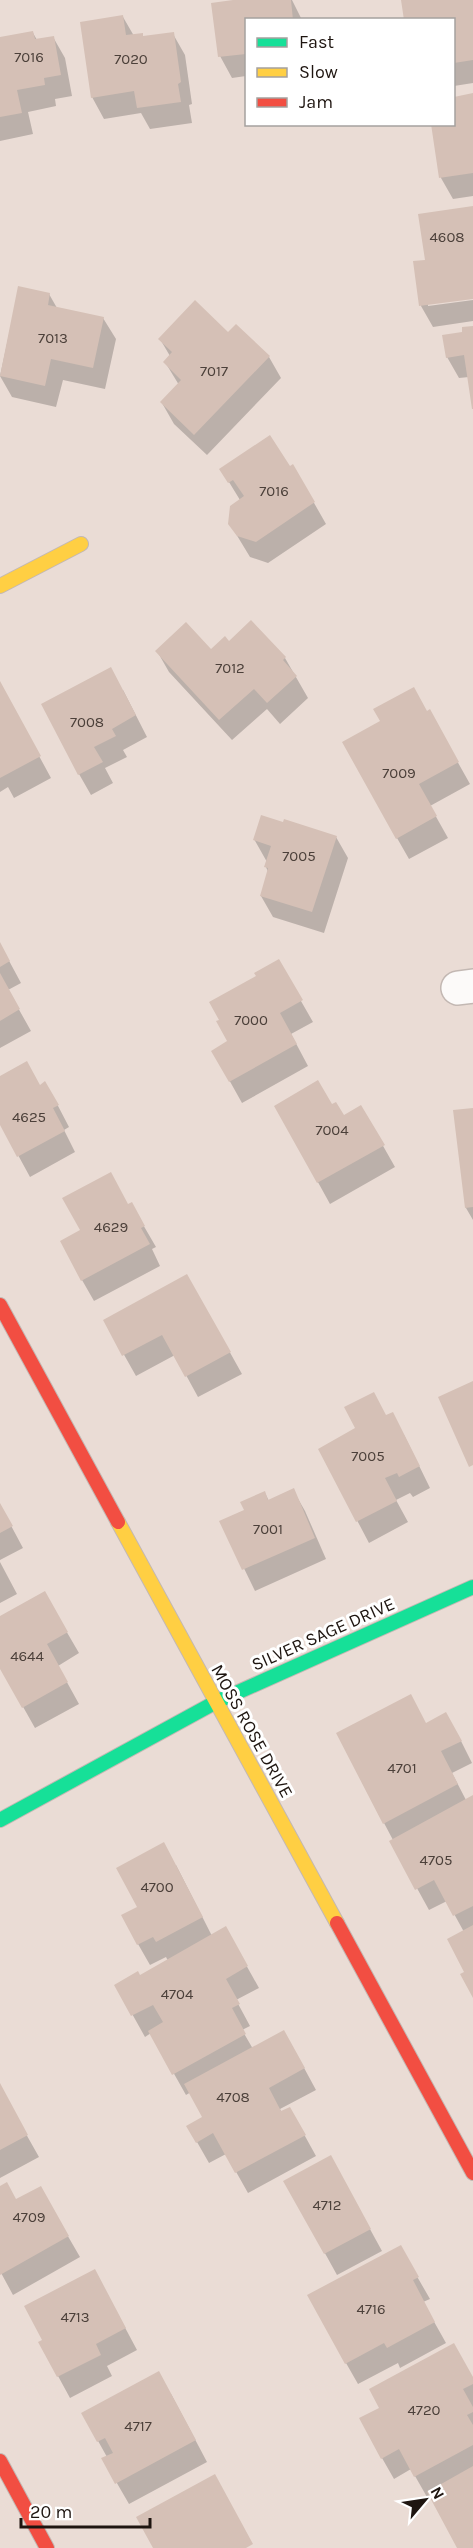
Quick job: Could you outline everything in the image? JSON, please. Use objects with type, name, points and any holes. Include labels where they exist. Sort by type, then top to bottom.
[{"type":"street","points":[[0,586],[81,544]]},
{"type":"street","name":"MOSS ROSE DRIVE","points":[[0,1305],[473,2173]]},
{"type":"street","name":"SILVER SAGE DRIVE","points":[[0,1820],[216,1702],[473,1587]]},
{"type":"street","points":[[0,2461],[47,2548]]},
{"type":"building","points":[[233,0],[291,0],[293,18],[245,18],[245,54],[218,57],[211,3]]},
{"type":"building","points":[[401,0],[473,0],[473,60],[455,63],[455,18],[404,18]]},
{"type":"building","points":[[123,15],[126,35],[143,33],[143,36],[174,32],[181,82],[178,84],[181,102],[137,108],[134,91],[91,98],[80,22]]},
{"type":"building","points":[[33,31],[35,39],[54,36],[61,75],[44,78],[45,85],[17,90],[22,113],[0,117],[0,37]]},
{"type":"building","points":[[473,93],[473,173],[439,178],[431,126],[455,126],[455,97]]},
{"type":"building","points":[[473,206],[473,299],[419,306],[413,261],[425,260],[418,214]]},
{"type":"building","points":[[18,286],[50,293],[48,305],[104,317],[93,368],[51,359],[45,386],[0,376]]},
{"type":"building","points":[[195,300],[228,332],[236,324],[270,356],[194,435],[160,402],[181,380],[163,362],[172,352],[158,339]]},
{"type":"building","points":[[473,326],[472,409],[464,355],[446,358],[442,335],[462,332],[462,327]]},
{"type":"building","points":[[270,435],[290,466],[293,464],[315,502],[256,542],[237,536],[228,524],[230,506],[244,496],[233,480],[228,483],[219,469]]},
{"type":"building","points":[[251,620],[286,657],[283,660],[297,676],[267,703],[254,689],[219,720],[155,651],[186,622],[211,649],[225,636],[229,641]]},
{"type":"building","points":[[111,667],[136,715],[112,729],[116,736],[94,747],[103,762],[78,775],[41,704]]},
{"type":"building","points":[[0,681],[41,756],[0,778]]},
{"type":"building","points":[[414,687],[427,711],[430,709],[459,762],[419,784],[437,816],[396,839],[342,742],[380,721],[373,709]]},
{"type":"building","points":[[261,815],[283,822],[284,819],[337,836],[312,912],[260,896],[268,868],[264,867],[271,846],[253,840]]},
{"type":"building","points":[[0,942],[10,961],[0,967]]},
{"type":"building","points":[[279,959],[303,1000],[280,1013],[297,1044],[229,1082],[211,1051],[227,1041],[209,1002],[256,976],[254,973]]},
{"type":"building","points":[[0,973],[20,1009],[0,1021]]},
{"type":"building","points":[[27,1061],[40,1085],[45,1081],[59,1105],[53,1108],[65,1131],[17,1157],[0,1125],[0,1076]]},
{"type":"building","points":[[318,1080],[332,1104],[336,1102],[344,1115],[361,1105],[385,1145],[317,1183],[274,1106]]},
{"type":"building","points":[[473,1108],[473,1207],[465,1208],[453,1110]]},
{"type":"building","points":[[111,1172],[128,1204],[132,1202],[145,1226],[141,1228],[150,1244],[81,1281],[60,1241],[80,1230],[62,1198]]},
{"type":"building","points":[[187,1274],[231,1352],[185,1377],[162,1335],[122,1356],[103,1320]]},
{"type":"building","points":[[473,1381],[473,1465],[469,1467],[438,1397]]},
{"type":"building","points":[[374,1392],[386,1415],[393,1412],[420,1466],[399,1477],[397,1473],[385,1478],[397,1501],[356,1522],[318,1449],[355,1428],[344,1407]]},
{"type":"building","points":[[294,1488],[315,1538],[242,1570],[219,1521],[244,1510],[240,1502],[265,1491],[268,1500]]},
{"type":"building","points":[[0,1503],[13,1526],[0,1533]]},
{"type":"building","points":[[45,1591],[68,1632],[47,1644],[68,1682],[22,1708],[0,1669],[0,1616]]},
{"type":"building","points":[[411,1694],[426,1723],[446,1712],[462,1741],[441,1751],[458,1784],[383,1824],[336,1733]]},
{"type":"building","points":[[473,1795],[473,1906],[453,1916],[434,1880],[415,1890],[389,1841]]},
{"type":"building","points":[[164,1842],[203,1917],[156,1942],[153,1937],[137,1945],[121,1915],[137,1907],[116,1868]]},
{"type":"building","points":[[473,1925],[473,1998],[460,1974],[464,1972],[447,1939]]},
{"type":"building","points":[[226,1926],[248,1966],[226,1979],[240,2004],[232,2008],[246,2034],[172,2075],[148,2031],[163,2022],[153,2005],[131,2016],[114,1985],[138,1971],[140,1975]]},
{"type":"building","points":[[284,2030],[305,2068],[269,2088],[281,2111],[290,2107],[306,2135],[235,2173],[213,2133],[196,2143],[186,2126],[202,2117],[184,2084]]},
{"type":"building","points":[[0,2083],[28,2135],[0,2150]]},
{"type":"building","points":[[331,2155],[371,2229],[324,2254],[283,2181]]},
{"type":"building","points":[[7,2182],[16,2199],[41,2186],[69,2236],[0,2275],[0,2186]]},
{"type":"building","points":[[401,2245],[419,2277],[413,2280],[435,2322],[387,2348],[384,2343],[345,2364],[307,2295]]},
{"type":"building","points":[[95,2269],[126,2328],[96,2344],[101,2355],[57,2377],[38,2342],[42,2340],[24,2306]]},
{"type":"building","points":[[454,2343],[473,2377],[473,2384],[463,2389],[473,2407],[473,2412],[467,2415],[473,2425],[473,2445],[414,2477],[399,2449],[381,2459],[359,2418],[379,2408],[369,2389]]},
{"type":"building","points":[[159,2371],[196,2440],[115,2484],[101,2458],[113,2453],[105,2438],[97,2442],[81,2413]]},
{"type":"building","points":[[473,2466],[473,2548],[457,2548],[427,2492]]},
{"type":"building","points":[[215,2474],[253,2544],[246,2548],[153,2548],[136,2517]]},
{"type":"traffic: fast","points":[[0,1820],[216,1702],[473,1587]]},
{"type":"traffic: slow","points":[[0,586],[81,544]]},
{"type":"traffic: slow","points":[[118,1522],[337,1923]]},
{"type":"traffic: jam","points":[[0,1305],[118,1522]]},
{"type":"traffic: jam","points":[[337,1923],[473,2173]]},
{"type":"traffic: jam","points":[[0,2461],[47,2548]]}]
